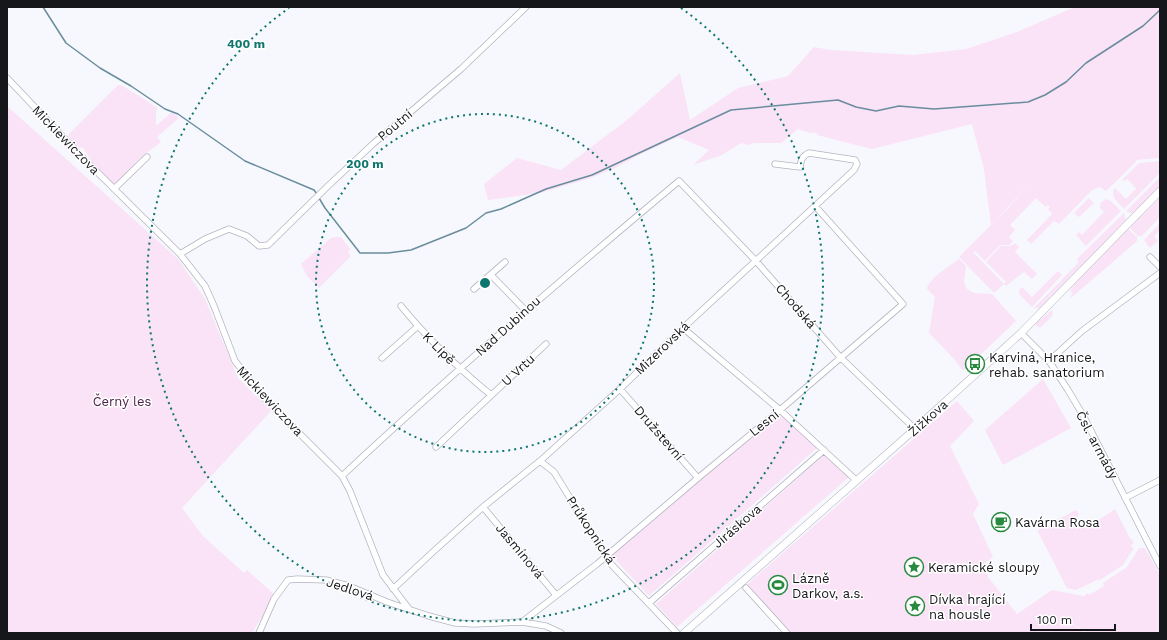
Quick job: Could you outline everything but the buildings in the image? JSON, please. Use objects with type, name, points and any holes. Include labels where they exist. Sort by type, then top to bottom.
[{"type":"street","name":"Poutní","points":[[180,254],[205,239],[229,229],[247,236],[259,246],[268,245],[374,143],[461,69],[526,7]]},
{"type":"street","name":"Mickiewiczova","points":[[7,78],[114,189],[180,254],[205,286],[239,368],[264,398],[342,476],[350,491],[375,558],[383,575],[409,609]]},
{"type":"street","name":"Mizerovská","points":[[393,589],[435,550],[540,461],[620,389],[683,328],[816,207],[854,170],[857,164],[855,160],[809,153],[804,155],[801,160],[800,167],[775,164]]},
{"type":"street","points":[[114,189],[148,157]]},
{"type":"street","name":"Chodská","points":[[679,181],[756,261],[840,357],[915,430]]},
{"type":"street","name":"Nad Dubinou","points":[[342,476],[525,310],[679,181]]},
{"type":"street","name":"Žižkova","points":[[684,633],[915,430],[1021,333],[1160,192]]},
{"type":"street","name":"Lesní","points":[[522,622],[597,564],[903,304],[816,207]]},
{"type":"street","points":[[1150,257],[1160,267]]},
{"type":"street","points":[[474,289],[504,262]]},
{"type":"street","points":[[1050,361],[1082,331],[1160,273]]},
{"type":"street","points":[[491,275],[525,310]]},
{"type":"street","name":"K Lípě","points":[[401,306],[417,327],[460,370]]},
{"type":"street","name":"K Lípě","points":[[382,358],[417,327]]},
{"type":"street","points":[[683,328],[780,410],[857,480]]},
{"type":"street","name":"Čsl. armády","points":[[1021,333],[1050,361],[1084,417],[1160,566]]},
{"type":"street","name":"U Vrtu","points":[[436,447],[546,344]]},
{"type":"street","name":"U Vrtu","points":[[460,370],[491,395]]},
{"type":"street","name":"Družstevní","points":[[620,389],[698,478]]},
{"type":"street","name":"Jiráskova","points":[[649,603],[824,450]]},
{"type":"street","name":"Průkopnická","points":[[540,461],[554,472],[606,556],[677,633]]},
{"type":"street","points":[[1125,498],[1160,480]]},
{"type":"street","name":"Jasmínová","points":[[483,508],[556,595]]},
{"type":"street","name":"Jedlová","points":[[259,633],[274,599],[288,580],[326,580],[349,586],[387,602],[409,609]]},
{"type":"street","points":[[746,588],[787,633]]},
{"type":"street","points":[[409,609],[429,616],[455,622],[474,624],[522,622],[546,626],[561,633]]},
{"type":"green space","points":[[1075,7],[1160,7],[1160,158],[1136,160],[1136,162],[1106,191],[1100,187],[1092,190],[1059,224],[1054,221],[1031,244],[1027,240],[1052,214],[1048,209],[1050,207],[1048,205],[1046,207],[1036,198],[1010,225],[1015,230],[1009,237],[1013,241],[1010,245],[1000,245],[985,261],[975,251],[973,252],[1004,284],[994,293],[959,257],[991,225],[984,169],[972,124],[872,149],[798,129],[781,143],[754,143],[749,145],[741,143],[722,155],[693,165],[709,150],[678,137],[591,178],[540,193],[488,200],[484,184],[517,158],[561,170],[627,120],[680,73],[690,120],[738,88],[788,76],[814,47],[831,50],[913,55],[966,49],[1014,33]],"holes":[[[1031,182],[1008,208],[991,225]]]},
{"type":"green space","points":[[118,85],[123,86],[158,108],[156,111],[157,125],[172,112],[179,118],[157,137],[161,142],[136,162],[132,169],[115,184],[113,184],[93,163],[83,148],[78,147],[68,136]]},
{"type":"green space","name":"Černý les","points":[[7,106],[178,259],[205,299],[238,378],[271,411],[182,508],[203,536],[244,573],[247,570],[275,595],[252,633],[7,633]]},
{"type":"green space","points":[[1160,161],[1160,173],[1124,209],[1114,198],[1113,191],[1115,188],[1126,199],[1136,190],[1136,188],[1127,179],[1124,181],[1122,180],[1139,163]]},
{"type":"green space","points":[[1160,177],[1160,186],[1133,213],[1126,211]]},
{"type":"green space","points":[[1160,197],[1160,217],[1142,236],[1138,236],[1130,228]]},
{"type":"green space","points":[[1089,198],[1094,203],[1079,217],[1074,213]]},
{"type":"green space","points":[[1106,199],[1111,201],[1121,211],[1086,246],[1076,235],[1079,232],[1082,235],[1104,212],[1099,207],[1101,206],[1100,203]]},
{"type":"green space","points":[[1124,213],[1126,220],[1072,275],[1070,274],[1071,276],[1051,296],[1049,295],[1050,297],[1039,308],[1034,308],[1078,263],[1077,259]]},
{"type":"green space","points":[[1160,223],[1160,230],[1154,236],[1158,241],[1150,248],[1144,240]]},
{"type":"green space","points":[[1128,229],[1137,237],[1137,241],[1071,298],[1070,297],[1073,293],[1070,291],[1074,285]]},
{"type":"green space","points":[[341,237],[350,249],[348,252],[351,256],[319,288],[307,276],[301,264],[331,238]]},
{"type":"green space","points":[[1015,243],[1019,247],[1015,252],[1037,274],[1032,279],[1024,272],[1006,286],[1004,284],[1006,282],[986,262],[1001,246],[1011,246]]},
{"type":"green space","points":[[959,259],[966,266],[964,282],[967,289],[974,293],[992,294],[1016,321],[963,371],[954,359],[929,333],[935,297],[927,289],[928,285],[935,277]]},
{"type":"green space","points":[[1058,271],[1062,275],[1032,307],[1019,294],[1019,290],[1022,287],[1032,297]]},
{"type":"green space","points":[[1052,310],[1053,315],[1041,327],[1038,327],[1035,324]]},
{"type":"green space","points":[[1043,379],[1071,428],[1003,465],[985,430]]},
{"type":"green space","points":[[957,401],[974,421],[950,446],[979,504],[973,514],[993,557],[986,562],[988,577],[1017,614],[1052,590],[1084,596],[1088,593],[1089,595],[1104,586],[1103,583],[1127,567],[1139,548],[1145,548],[1160,575],[1160,633],[1086,633],[1062,615],[1084,633],[785,633],[744,587]]},
{"type":"green space","points":[[781,415],[817,448],[649,596],[611,555],[776,416]]},
{"type":"green space","points":[[824,455],[849,477],[677,627],[656,604]]},
{"type":"green space","points":[[1115,509],[1130,538],[1134,542],[1131,546],[1134,548],[1123,565],[1100,580],[1099,579],[1076,590],[1067,588],[1038,532],[1039,529],[1076,510],[1079,514],[1076,520],[1084,526],[1087,521],[1098,520]]},
{"type":"waterway","points":[[43,7],[66,43],[100,68],[131,86],[165,109],[178,114],[245,161],[314,190],[317,194]]},
{"type":"waterway","points":[[319,198],[360,253],[388,253],[411,250],[466,228],[486,213],[501,209],[546,189],[592,175],[731,110],[838,100],[856,107],[876,111],[899,106],[934,109],[1028,102],[1045,95],[1066,82],[1086,63],[1143,26],[1160,10]]},
{"type":"place","name":"Karviná, Hranice, rehab. sanatorium","points":[[975,364]]},
{"type":"place","name":"Kavárna Rosa","points":[[1001,522]]},
{"type":"place","name":"Keramické sloupy","points":[[914,567]]},
{"type":"place","name":"Lázně Darkov, a.s.","points":[[778,585]]},
{"type":"place","name":"Dívka hrající na housle","points":[[915,606]]}]
